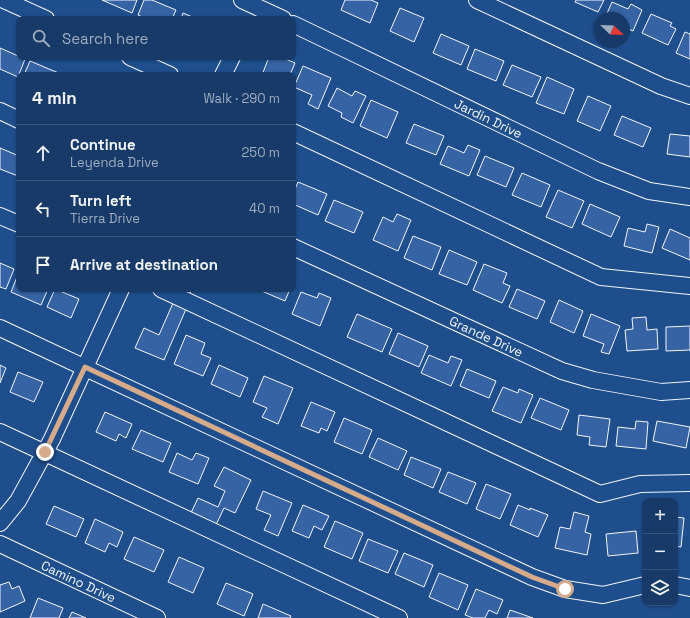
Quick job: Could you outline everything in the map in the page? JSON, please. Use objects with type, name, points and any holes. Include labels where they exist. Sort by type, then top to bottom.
[{"type":"street","points":[[4,0],[39,16]]},
{"type":"street","points":[[477,0],[661,86],[690,96]]},
{"type":"street","points":[[252,6],[276,16]]},
{"type":"street","name":"Jardin Drive","points":[[296,25],[598,171],[649,191],[690,197]]},
{"type":"street","points":[[137,60],[163,72]]},
{"type":"street","points":[[224,72],[230,60]]},
{"type":"street","points":[[0,111],[16,119]]},
{"type":"street","points":[[296,133],[600,277],[690,286]]},
{"type":"street","points":[[0,216],[16,223]]},
{"type":"street","name":"Grande Drive","points":[[296,248],[562,371],[593,380],[661,392],[690,390]]},
{"type":"street","points":[[0,523],[18,501],[45,452],[120,292]]},
{"type":"street","points":[[167,292],[600,494],[640,484],[690,483]]},
{"type":"street","points":[[0,328],[532,577],[565,589],[603,595],[642,586]]},
{"type":"street","points":[[0,432],[399,618]]},
{"type":"street","name":"Camino Drive","points":[[0,544],[158,618]]},
{"type":"street","points":[[678,586],[690,588]]},
{"type":"building","points":[[102,0],[137,0],[132,13]]},
{"type":"building","points":[[144,0],[152,0],[176,10],[173,16],[138,15]]},
{"type":"building","points":[[345,0],[371,0],[378,3],[370,23],[341,10]]},
{"type":"building","points":[[576,0],[604,0],[598,12],[575,2]]},
{"type":"building","points":[[612,2],[628,9],[631,4],[642,10],[633,31],[630,30],[630,12],[608,12]]},
{"type":"building","points":[[400,8],[424,18],[414,42],[390,31]]},
{"type":"building","points":[[183,13],[190,16],[182,16]]},
{"type":"building","points":[[651,14],[672,23],[670,26],[676,29],[668,45],[642,33]]},
{"type":"building","points":[[685,32],[690,34],[690,59],[676,53]]},
{"type":"building","points":[[441,34],[469,46],[461,65],[433,53]]},
{"type":"building","points":[[0,48],[16,55],[16,60],[25,60],[20,72],[16,72],[16,76],[0,69]]},
{"type":"building","points":[[475,49],[504,61],[496,81],[467,69]]},
{"type":"building","points":[[268,60],[288,60],[295,63],[291,72],[263,72]]},
{"type":"building","points":[[30,61],[56,72],[25,72]]},
{"type":"building","points":[[512,65],[541,77],[532,97],[503,85]]},
{"type":"building","points":[[303,66],[331,78],[318,109],[308,104],[312,95],[296,88],[296,82]]},
{"type":"building","points":[[547,77],[574,89],[564,114],[536,103]]},
{"type":"building","points":[[337,88],[352,96],[355,91],[366,96],[353,123],[341,117],[342,113],[328,106]]},
{"type":"building","points":[[588,96],[611,106],[600,131],[577,121]]},
{"type":"building","points":[[371,100],[398,112],[387,138],[360,126]]},
{"type":"building","points":[[622,116],[651,128],[643,147],[614,135]]},
{"type":"building","points":[[414,124],[444,136],[436,155],[406,143]]},
{"type":"building","points":[[670,134],[690,136],[690,157],[667,154]]},
{"type":"building","points":[[468,145],[480,150],[469,176],[440,164],[448,146],[464,153]]},
{"type":"building","points":[[0,148],[16,155],[16,175],[0,169]]},
{"type":"building","points":[[485,156],[514,168],[506,187],[477,175]]},
{"type":"building","points":[[522,173],[550,185],[541,207],[512,195]]},
{"type":"building","points":[[298,182],[327,194],[318,215],[296,205],[296,187]]},
{"type":"building","points":[[558,190],[584,201],[572,228],[546,217]]},
{"type":"building","points":[[334,200],[363,212],[354,233],[325,221]]},
{"type":"building","points":[[590,204],[620,217],[611,237],[582,224]]},
{"type":"building","points":[[397,214],[411,220],[398,251],[373,240],[383,217],[393,222]]},
{"type":"building","points":[[647,224],[659,227],[652,253],[624,246],[628,228],[645,232]]},
{"type":"building","points":[[670,229],[690,238],[690,260],[662,248]]},
{"type":"building","points":[[413,236],[441,247],[432,270],[404,258]]},
{"type":"building","points":[[449,250],[477,262],[467,285],[439,274]]},
{"type":"building","points":[[0,263],[14,269],[6,289],[0,287]]},
{"type":"building","points":[[484,264],[507,273],[503,283],[510,286],[502,303],[473,290]]},
{"type":"building","points":[[16,280],[16,292],[47,292],[41,305],[11,292]]},
{"type":"building","points":[[517,289],[545,301],[537,319],[509,307]]},
{"type":"building","points":[[54,292],[62,292],[79,299],[71,318],[47,307]]},
{"type":"building","points":[[179,292],[191,292],[189,296]]},
{"type":"building","points":[[264,292],[289,292],[285,301]]},
{"type":"building","points":[[301,292],[317,298],[319,293],[331,298],[320,326],[292,314]]},
{"type":"building","points":[[559,300],[583,311],[574,333],[550,322]]},
{"type":"building","points":[[173,303],[186,309],[164,360],[135,348],[144,328],[159,335]]},
{"type":"building","points":[[357,314],[392,329],[382,352],[347,337]]},
{"type":"building","points":[[591,314],[620,326],[609,354],[601,352],[604,344],[583,336]]},
{"type":"building","points":[[646,317],[647,330],[657,329],[658,349],[627,351],[625,330],[633,329],[632,318]]},
{"type":"building","points":[[690,326],[690,350],[666,351],[666,327]]},
{"type":"building","points":[[398,333],[428,346],[419,367],[389,354]]},
{"type":"building","points":[[186,335],[205,343],[201,354],[211,358],[203,376],[174,364]]},
{"type":"building","points":[[429,355],[448,363],[451,356],[462,360],[451,386],[421,373]]},
{"type":"building","points":[[0,365],[6,368],[0,383]]},
{"type":"building","points":[[219,365],[248,378],[240,397],[211,384]]},
{"type":"building","points":[[467,369],[496,381],[489,398],[460,386]]},
{"type":"building","points":[[18,372],[43,382],[34,402],[10,392]]},
{"type":"building","points":[[264,376],[293,388],[278,424],[262,417],[267,408],[253,402]]},
{"type":"building","points":[[503,387],[518,393],[519,389],[533,395],[521,423],[492,411]]},
{"type":"building","points":[[540,398],[569,410],[561,430],[531,418]]},
{"type":"building","points":[[311,402],[335,412],[327,431],[321,428],[319,433],[301,426]]},
{"type":"building","points":[[105,412],[132,424],[126,438],[119,434],[116,441],[96,432]]},
{"type":"building","points":[[579,415],[610,419],[606,447],[589,445],[590,437],[577,435]]},
{"type":"building","points":[[344,418],[372,430],[362,454],[334,442]]},
{"type":"building","points":[[636,421],[648,422],[646,449],[616,446],[618,427],[635,429]]},
{"type":"building","points":[[657,421],[690,427],[686,448],[653,441]]},
{"type":"building","points":[[141,430],[171,443],[163,462],[132,449]]},
{"type":"building","points":[[378,438],[407,451],[398,470],[369,457]]},
{"type":"building","points":[[177,453],[192,460],[196,453],[209,458],[198,484],[169,472]]},
{"type":"building","points":[[411,457],[441,469],[433,488],[404,475]]},
{"type":"building","points":[[224,467],[251,480],[235,513],[224,508],[215,527],[190,515],[198,498],[218,507],[225,491],[214,486]]},
{"type":"building","points":[[448,472],[476,483],[467,504],[439,492]]},
{"type":"building","points":[[486,484],[511,494],[500,519],[476,509]]},
{"type":"building","points":[[263,491],[292,503],[278,536],[264,530],[271,515],[256,509]]},
{"type":"building","points":[[303,505],[329,516],[322,530],[314,526],[309,538],[292,531]]},
{"type":"building","points":[[518,505],[548,515],[538,537],[510,525]]},
{"type":"building","points":[[54,506],[84,519],[76,537],[46,524]]},
{"type":"building","points":[[574,512],[589,516],[585,532],[591,534],[587,555],[555,548],[560,527],[570,529]]},
{"type":"building","points":[[678,517],[684,518],[681,547],[678,546]]},
{"type":"building","points":[[95,519],[123,532],[117,547],[109,543],[105,552],[85,543]]},
{"type":"building","points":[[335,521],[363,533],[352,559],[324,547]]},
{"type":"building","points":[[636,531],[638,553],[608,556],[606,534]]},
{"type":"building","points":[[134,537],[164,550],[154,572],[124,559]]},
{"type":"building","points":[[368,539],[398,551],[388,573],[359,561]]},
{"type":"building","points":[[404,553],[433,565],[424,587],[395,574]]},
{"type":"building","points":[[179,557],[204,568],[193,593],[168,582]]},
{"type":"building","points":[[439,573],[468,585],[458,610],[429,597]]},
{"type":"building","points":[[9,582],[12,589],[19,586],[25,601],[0,612],[0,585]]},
{"type":"building","points":[[226,583],[253,594],[244,616],[217,604]]},
{"type":"building","points":[[476,589],[503,600],[497,614],[489,610],[485,618],[473,618],[465,615]]},
{"type":"building","points":[[38,598],[63,608],[59,618],[30,618]]},
{"type":"building","points":[[263,604],[291,616],[290,618],[258,618]]},
{"type":"building","points":[[510,610],[533,618],[507,618]]},
{"type":"building","points":[[72,612],[86,618],[69,618]]},
{"type":"route","points":[[45,452],[85,367],[532,577],[565,589]]}]
